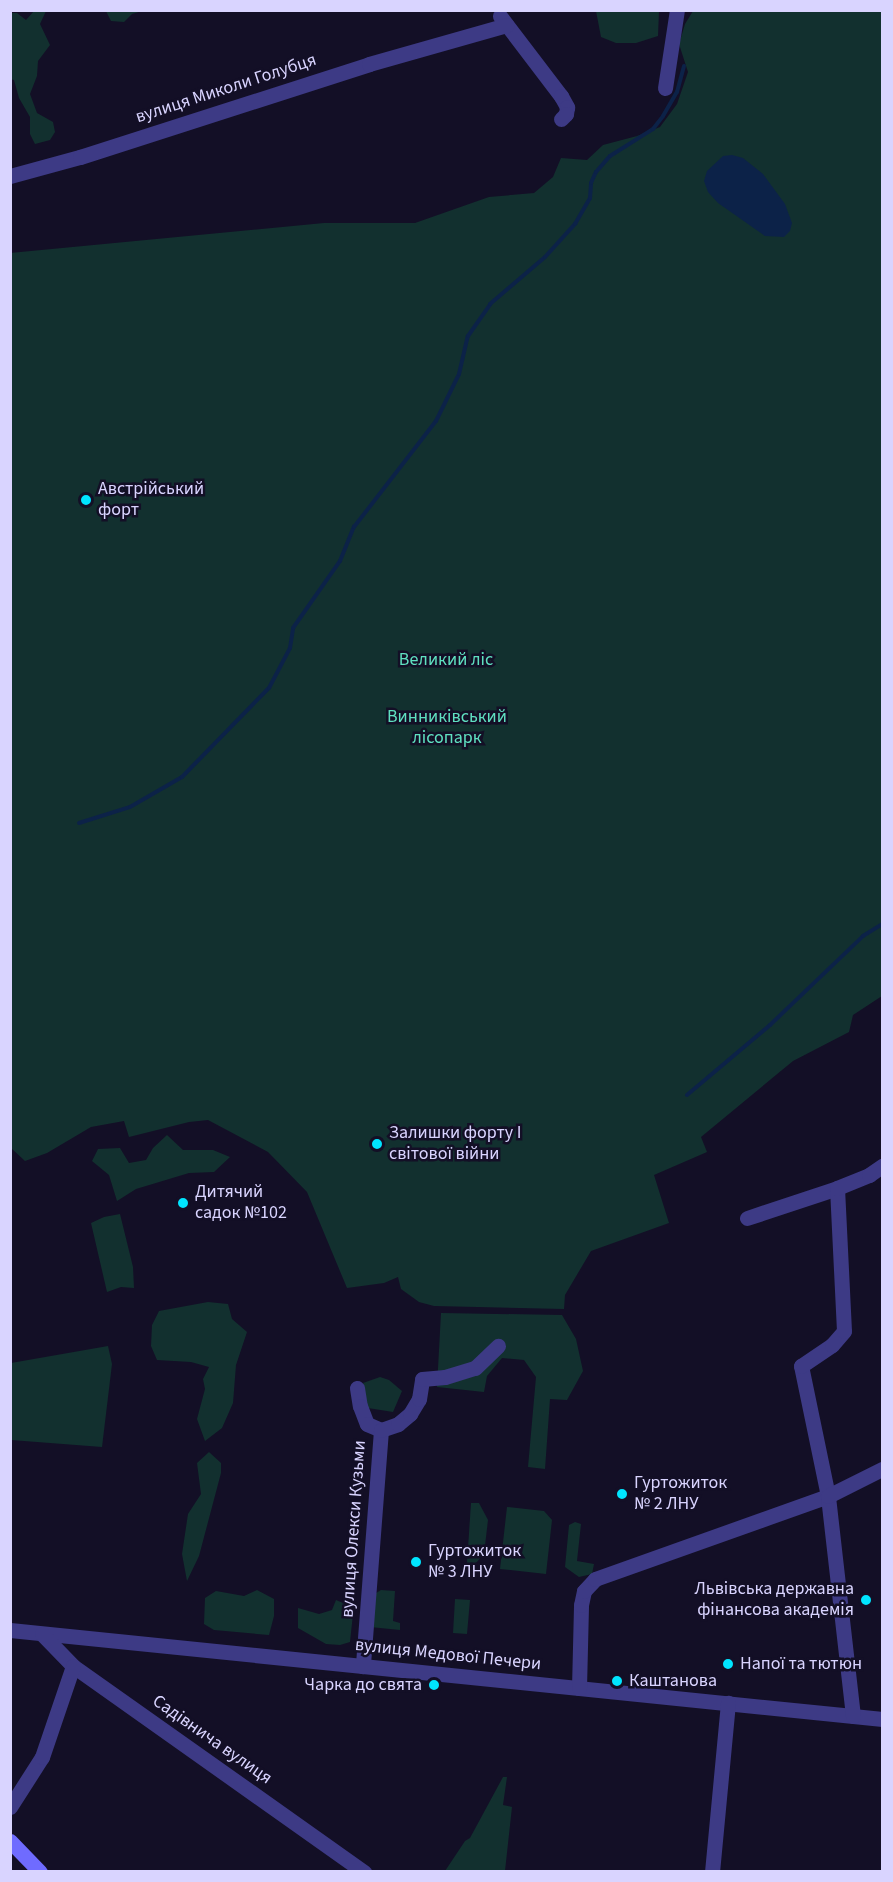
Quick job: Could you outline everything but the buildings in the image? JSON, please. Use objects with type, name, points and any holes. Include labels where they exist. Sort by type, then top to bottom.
[{"type":"main road","points":[[10,1841],[40,1872]]},
{"type":"street","points":[[665,88],[677,10]]},
{"type":"street","points":[[504,17],[561,96],[567,107],[566,114],[561,119]]},
{"type":"street","name":"вулиця Миколи Голубця","points":[[10,176],[80,157],[454,38],[504,17]]},
{"type":"street","points":[[747,1218],[837,1188],[868,1175],[882,1166]]},
{"type":"street","points":[[837,1188],[844,1331],[832,1345],[801,1366],[828,1496],[853,1716]]},
{"type":"street","name":"вулиця Олекси Кузьми","points":[[357,1388],[360,1406],[367,1424],[381,1430],[398,1424],[410,1414],[419,1399],[422,1379],[445,1377],[475,1368],[498,1346]]},
{"type":"street","name":"вулиця Олекси Кузьми","points":[[363,1666],[381,1430]]},
{"type":"street","points":[[579,1688],[581,1605],[584,1591],[595,1579],[828,1496],[882,1469]]},
{"type":"street","name":"вулиця Медової Печери","points":[[10,1630],[882,1719]]},
{"type":"street","name":"Садівнича вулиця","points":[[42,1634],[73,1666],[364,1872]]},
{"type":"street","points":[[10,1807],[42,1757],[73,1666]]},
{"type":"street","points":[[712,1872],[728,1703]]},
{"type":"green space","points":[[34,11],[46,11],[40,24],[50,45],[38,61],[37,76],[30,94],[37,113],[53,122],[55,132],[50,140],[35,144],[30,134],[30,117],[19,98],[14,80],[10,79],[11,13],[17,13],[26,20]]},
{"type":"green space","points":[[106,11],[142,11],[132,14],[124,22],[111,21]]},
{"type":"green space","points":[[596,11],[659,11],[658,36],[636,43],[616,43],[601,37]]},
{"type":"green space","name":"Великий ліс","points":[[693,11],[882,11],[882,996],[853,1015],[849,1032],[793,1061],[701,1137],[707,1152],[654,1175],[669,1223],[591,1251],[565,1295],[564,1309],[434,1306],[419,1302],[401,1289],[398,1277],[384,1283],[347,1288],[307,1192],[268,1152],[208,1120],[189,1122],[129,1137],[124,1121],[91,1127],[47,1153],[25,1161],[11,1148],[10,253],[324,223],[415,223],[489,197],[534,193],[553,177],[561,158],[587,160],[603,145],[660,127],[677,104],[688,72],[679,44],[685,24]]},
{"type":"green space","points":[[167,1135],[183,1150],[213,1150],[230,1157],[214,1172],[189,1173],[136,1189],[117,1201],[109,1175],[92,1161],[98,1149],[120,1148],[129,1163],[146,1160],[153,1148]]},
{"type":"green space","points":[[120,1214],[133,1267],[134,1288],[121,1287],[107,1292],[91,1223],[104,1217]]},
{"type":"green space","points":[[208,1302],[228,1304],[232,1319],[247,1332],[236,1365],[233,1403],[222,1428],[205,1441],[197,1419],[205,1389],[203,1379],[209,1367],[191,1362],[157,1360],[151,1346],[152,1325],[159,1311]]},
{"type":"green space","points":[[441,1313],[562,1315],[576,1339],[583,1371],[567,1400],[550,1399],[545,1469],[528,1467],[536,1377],[524,1360],[502,1358],[487,1376],[484,1392],[437,1387]]},
{"type":"green space","points":[[108,1346],[112,1364],[102,1447],[11,1440],[11,1363]]},
{"type":"green space","points":[[380,1377],[389,1380],[402,1391],[393,1412],[368,1408],[363,1383]]},
{"type":"green space","points":[[209,1452],[221,1463],[221,1473],[199,1556],[187,1581],[182,1554],[188,1514],[201,1494],[197,1463]]},
{"type":"green space","points":[[471,1503],[479,1503],[488,1520],[484,1554],[475,1564],[467,1563]]},
{"type":"green space","points":[[507,1507],[544,1511],[552,1520],[546,1574],[500,1569]]},
{"type":"green space","points":[[575,1522],[581,1524],[577,1561],[594,1564],[592,1574],[579,1577],[565,1567],[569,1525]]},
{"type":"green space","points":[[257,1590],[274,1599],[274,1616],[269,1635],[214,1630],[204,1624],[205,1598],[216,1591],[244,1596]]},
{"type":"green space","points":[[381,1590],[395,1591],[393,1621],[400,1623],[400,1630],[370,1627],[373,1595]]},
{"type":"green space","points":[[355,1595],[350,1642],[340,1645],[326,1644],[298,1628],[298,1608],[319,1614],[332,1610],[336,1600],[343,1603]]},
{"type":"green space","points":[[455,1599],[470,1600],[467,1634],[453,1633]]},
{"type":"green space","points":[[503,1777],[507,1777],[503,1805],[512,1807],[505,1871],[445,1871],[465,1841],[470,1838]]},
{"type":"water","points":[[732,155],[743,158],[763,174],[785,204],[792,223],[790,231],[784,237],[765,236],[718,203],[708,192],[704,181],[707,171],[723,156]]},
{"type":"waterway","points":[[79,823],[130,807],[182,777],[269,688],[290,648],[293,628],[340,561],[354,527],[436,421],[459,374],[468,336],[490,304],[545,257],[575,224],[590,198],[591,183],[596,172],[610,156],[653,129],[677,92],[684,66]]},
{"type":"waterway","points":[[687,1095],[770,1025],[863,936],[882,924]]},
{"type":"place","name":"Австрійський форт","points":[[86,500]]},
{"type":"place","name":"Залишки форту І світової війни","points":[[377,1144]]},
{"type":"place","name":"Дитячий садок №102","points":[[183,1203]]},
{"type":"place","name":"Гуртожиток № 2 ЛНУ","points":[[622,1494]]},
{"type":"place","name":"Гуртожиток № 3 ЛНУ","points":[[416,1562]]},
{"type":"place","name":"Львівська державна фінансова академія","points":[[866,1600]]},
{"type":"place","name":"Напої та тютюн","points":[[728,1664]]},
{"type":"place","name":"Каштанова","points":[[617,1681]]},
{"type":"place","name":"Чарка до свята","points":[[434,1685]]},
{"type":"park label","name":"Винниківський лісопарк","points":[[447,728]]}]
